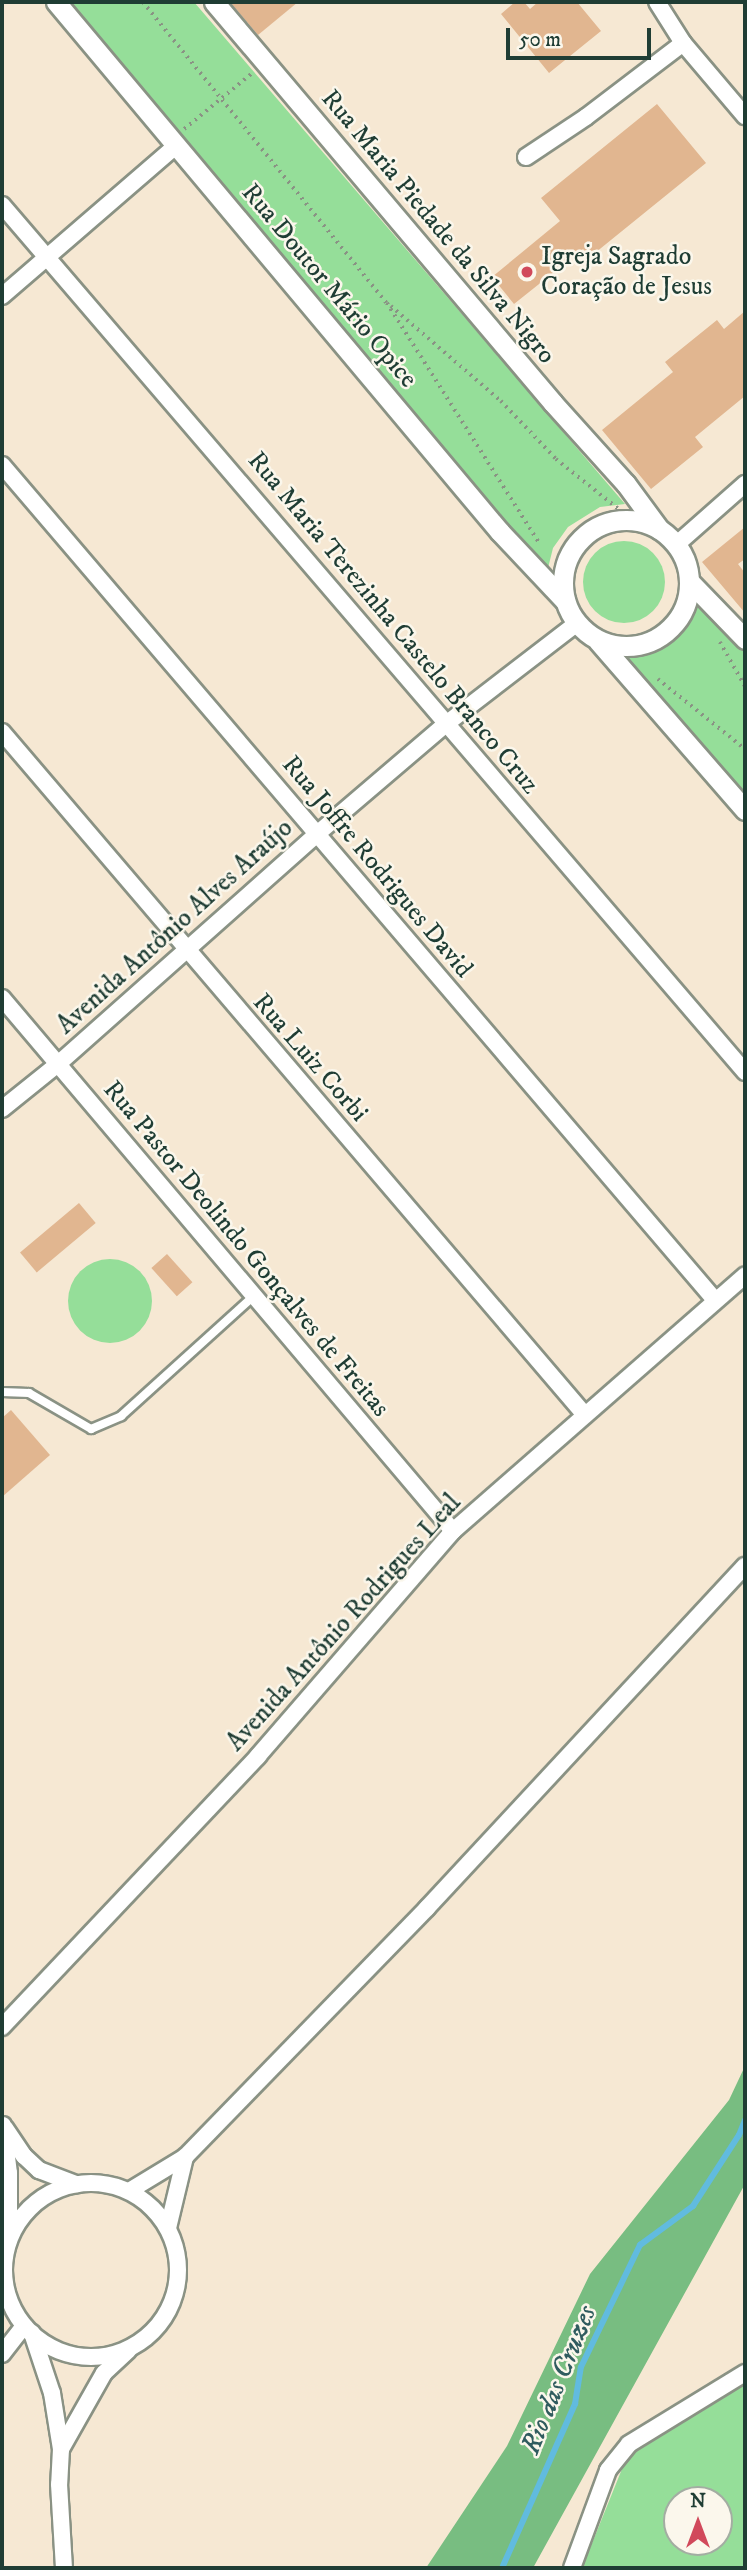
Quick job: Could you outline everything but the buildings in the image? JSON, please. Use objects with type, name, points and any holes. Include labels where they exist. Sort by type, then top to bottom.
[{"type":"street","name":"Rua Doutor Mário Opice","points":[[57,2],[500,532],[565,601]]},
{"type":"street","name":"Rua Maria Piedade da Silva Nigro","points":[[214,2],[626,484],[659,529]]},
{"type":"street","points":[[657,2],[683,43],[745,116]]},
{"type":"street","points":[[526,157],[586,117],[683,43]]},
{"type":"street","points":[[2,296],[49,257],[174,142]]},
{"type":"street","name":"Rua Maria Terezinha Castelo Branco Cruz","points":[[2,205],[745,1072]]},
{"type":"street","name":"Rua Joffre Rodrigues David","points":[[2,465],[715,1300]]},
{"type":"street","points":[[677,544],[745,484]]},
{"type":"street","points":[[597,640],[619,646],[645,645],[668,632],[684,611],[689,581],[687,563],[677,544],[659,529],[632,520],[607,523],[585,534],[569,554],[563,578],[565,601],[577,624],[597,640],[745,810]]},
{"type":"street","points":[[689,581],[745,639]]},
{"type":"street","name":"Avenida Antônio Alves Araújo","points":[[2,1109],[58,1064],[317,834],[446,724],[577,624]]},
{"type":"street","name":"Rua Luiz Corbi","points":[[2,732],[185,950],[584,1414]]},
{"type":"street","name":"Rua Pastor Deolindo Gonçalves de Freitas","points":[[2,998],[453,1531]]},
{"type":"street","name":"Avenida Antônio Rodrigues Leal","points":[[2,2027],[258,1756],[453,1531],[745,1275]]},
{"type":"street","points":[[129,2191],[185,2157],[436,1898],[745,1566]]},
{"type":"street","points":[[2,2124],[24,2156],[39,2170],[76,2184]]},
{"type":"street","points":[[2,2124],[9,2173],[9,2240],[3,2270],[9,2300],[28,2330],[52,2393],[61,2449],[59,2484],[64,2568]]},
{"type":"street","points":[[168,2228],[185,2157]]},
{"type":"street","points":[[9,2240],[24,2214],[47,2194],[76,2184],[107,2184],[129,2191],[155,2210],[168,2228],[178,2258],[178,2286],[169,2311],[152,2333],[130,2349],[104,2374],[61,2449]]},
{"type":"street","points":[[28,2330],[47,2346],[76,2356],[103,2357],[130,2349]]},
{"type":"street","points":[[2,2354],[28,2330]]},
{"type":"street","points":[[572,2568],[608,2470],[629,2444],[745,2373]]},
{"type":"lane","points":[[2,1392],[29,1393],[91,1429],[121,1416],[254,1296]]},
{"type":"path","points":[[142,2],[387,303],[540,544]]},
{"type":"path","points":[[174,142],[264,63]]},
{"type":"path","points":[[387,303],[502,401],[556,459],[632,520]]},
{"type":"path","points":[[650,672],[745,749]]},
{"type":"green space","points":[[71,2],[194,2],[625,504],[600,507],[568,527],[553,548],[547,572]]},
{"type":"green space","points":[[624,541],[640,544],[653,553],[662,566],[665,582],[662,598],[653,611],[640,620],[624,623],[608,620],[595,611],[586,598],[583,582],[586,566],[595,553],[608,544]]},
{"type":"green space","points":[[697,601],[745,645],[745,797],[620,655],[643,653],[674,639],[688,622]]},
{"type":"green space","points":[[102,1259],[118,1259],[134,1266],[145,1277],[152,1293],[149,1317],[140,1331],[118,1343],[102,1343],[86,1336],[75,1325],[68,1309],[68,1293],[75,1277],[86,1266]]},
{"type":"green space","points":[[745,2066],[745,2184],[533,2568],[426,2568],[507,2446],[590,2274],[729,2100]]},
{"type":"green space","points":[[745,2383],[745,2568],[582,2568],[624,2464],[637,2451]]},
{"type":"waterway","name":"Rio das Cruzes","points":[[502,2568],[575,2404],[581,2367],[640,2245],[693,2206],[739,2135],[745,2120]]},
{"type":"place","name":"Igreja Sagrado Coração de Jesus","points":[[527,272]]}]
